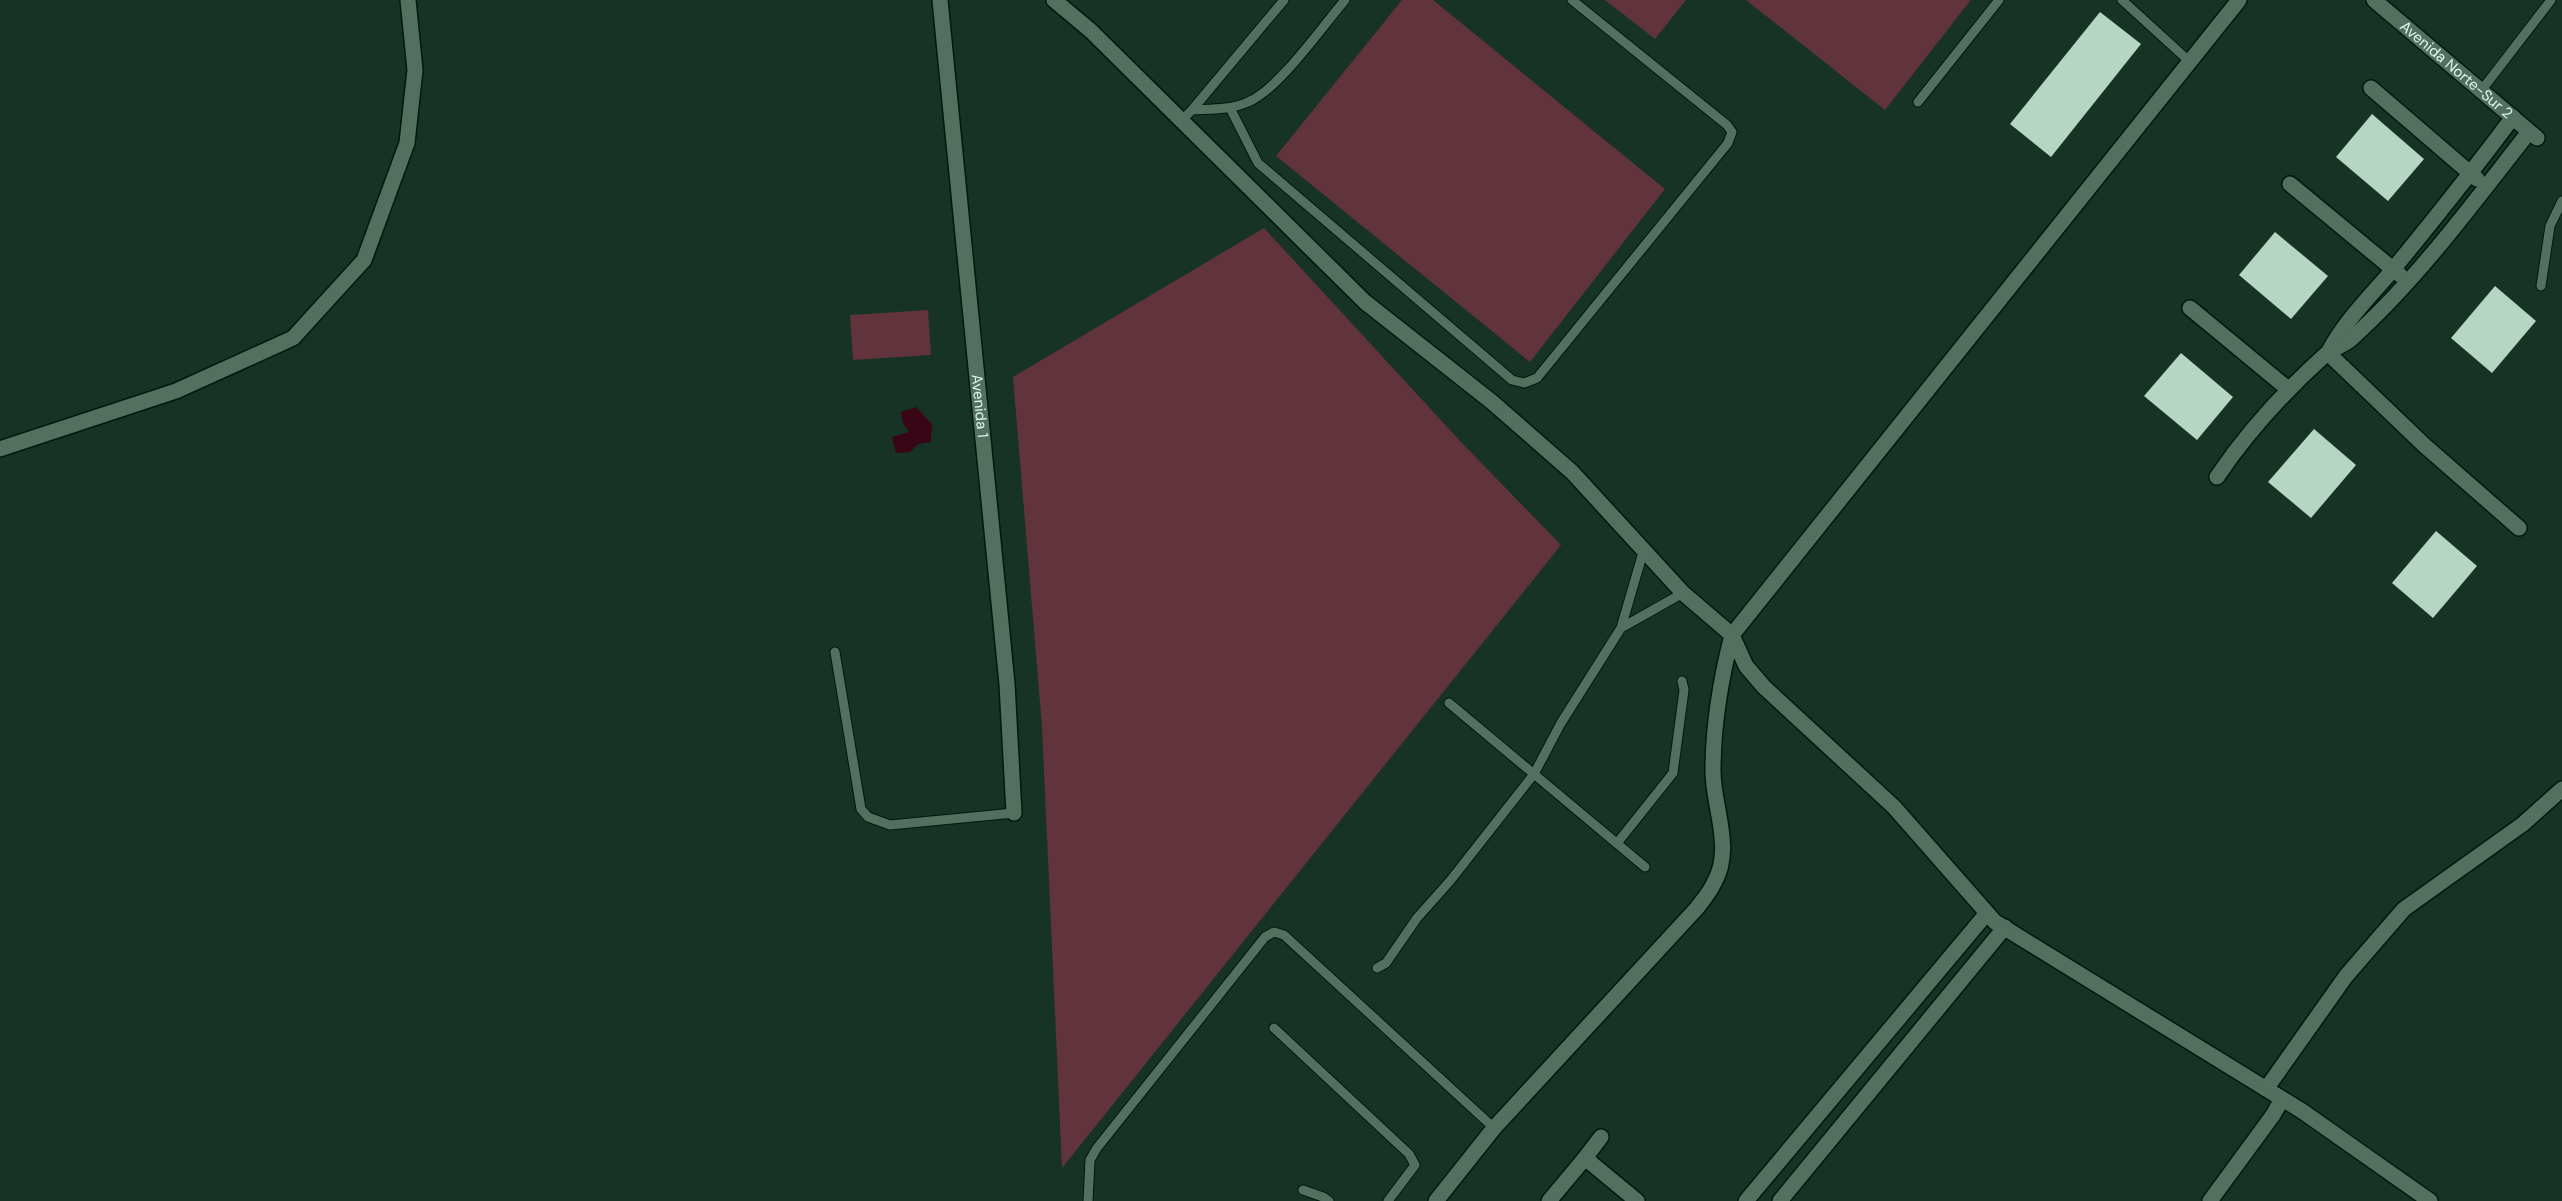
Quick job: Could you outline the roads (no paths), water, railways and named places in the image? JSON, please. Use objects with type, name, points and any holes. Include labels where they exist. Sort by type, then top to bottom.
[{"type":"street","points":[[0,449],[176,391],[293,338],[364,260],[407,142],[415,70],[408,0]]},
{"type":"street","name":"Avenida 1","points":[[940,0],[1006,674],[1014,813]]},
{"type":"street","points":[[1054,0],[1091,31],[1366,302],[1545,447],[1572,472],[1682,593],[1732,635],[1746,666],[1764,687],[1894,807],[1995,922],[2282,1099],[2430,1201]]},
{"type":"street","points":[[1436,1201],[1494,1128],[1697,908],[1715,883],[1723,859],[1721,822],[1713,774],[1714,744],[1723,670],[1732,635],[2239,0]]},
{"type":"street","name":"Avenida Norte-Sur 2","points":[[2374,0],[2533,135],[2486,187]]},
{"type":"street","points":[[2217,477],[2244,437],[2288,389],[2328,353],[2350,340],[2407,281],[2486,187],[2371,88]]},
{"type":"street","points":[[2328,353],[2340,330],[2394,269],[2513,117]]},
{"type":"street","points":[[2290,184],[2407,281]]},
{"type":"street","points":[[2190,308],[2288,389]]},
{"type":"street","points":[[2328,353],[2424,445],[2520,528]]},
{"type":"street","points":[[2266,1089],[2346,976],[2404,908],[2523,824],[2562,789]]},
{"type":"street","points":[[1746,1201],[1988,913]]},
{"type":"street","points":[[1780,1201],[2004,927]]},
{"type":"street","points":[[2210,1201],[2273,1115],[2282,1099]]},
{"type":"street","points":[[1549,1201],[1602,1137]]},
{"type":"street","points":[[1585,1158],[1637,1201]]},
{"type":"lane","points":[[1181,121],[1284,0]]},
{"type":"lane","points":[[1192,110],[1230,108],[1250,102],[1279,80],[1345,0]]},
{"type":"lane","points":[[1230,108],[1258,163],[1512,380],[1524,383],[1537,378],[1728,143],[1732,132],[1727,125],[1572,0]]},
{"type":"lane","points":[[1918,102],[1999,0]]},
{"type":"lane","points":[[2122,0],[2189,61]]},
{"type":"lane","points":[[2481,91],[2551,0]]},
{"type":"lane","points":[[2541,286],[2550,226],[2562,202]]},
{"type":"lane","points":[[1377,968],[1386,963],[1417,918],[1450,881],[1534,774],[1561,723],[1621,628],[1644,550]]},
{"type":"lane","points":[[1621,628],[1682,593]]},
{"type":"lane","points":[[835,652],[861,809],[868,817],[890,825],[1014,813]]},
{"type":"lane","points":[[1618,842],[1673,773],[1684,690],[1682,681]]},
{"type":"lane","points":[[1449,703],[1618,842],[1645,867]]},
{"type":"lane","points":[[1088,1201],[1090,1160],[1098,1148],[1265,937],[1274,932],[1284,935],[1494,1128]]},
{"type":"lane","points":[[1274,1028],[1409,1154],[1415,1165],[1388,1201]]},
{"type":"lane","points":[[1303,1190],[1324,1196],[1329,1201]]}]
